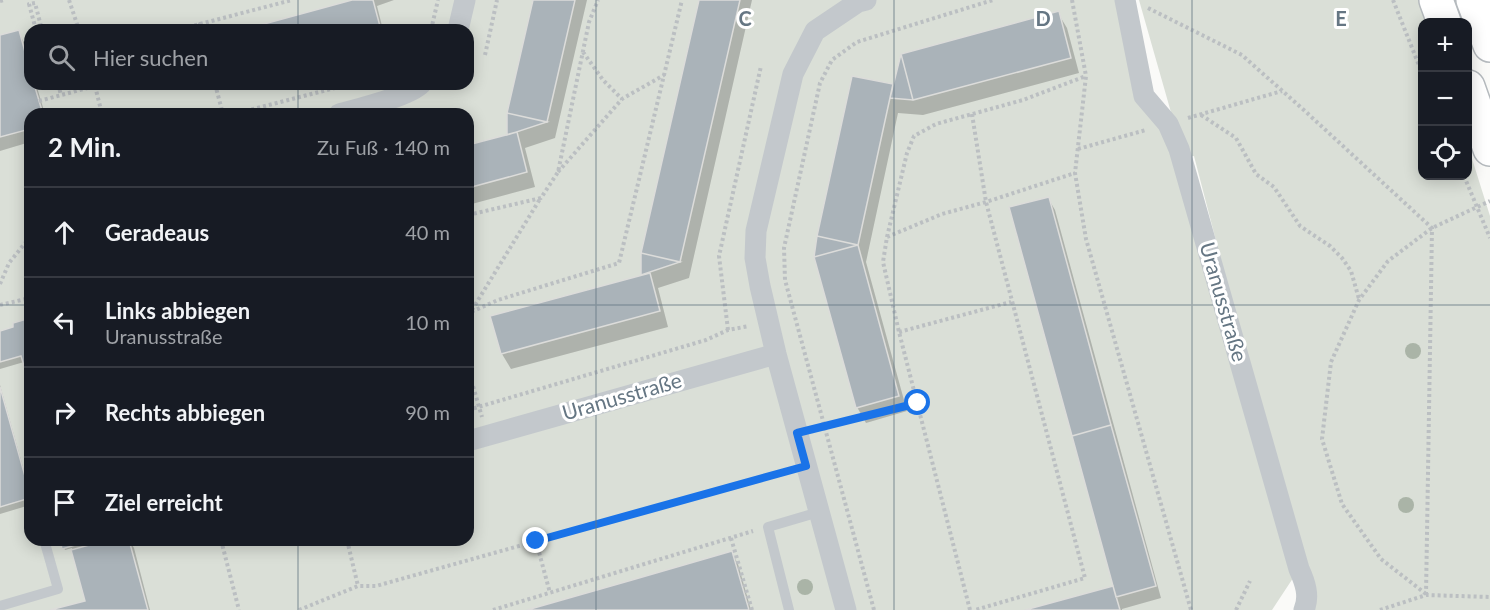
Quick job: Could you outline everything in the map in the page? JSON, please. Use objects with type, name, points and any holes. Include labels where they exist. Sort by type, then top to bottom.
[{"type":"main road","points":[[1436,0],[1443,18]]},
{"type":"main road","points":[[1473,0],[1490,45]]},
{"type":"main road","points":[[1472,100],[1490,149]]},
{"type":"street","points":[[459,24],[465,0]]},
{"type":"street","points":[[846,610],[776,354],[755,258],[756,231],[793,74],[815,31],[858,2],[866,0]]},
{"type":"street","name":"Uranusstraße","points":[[1133,2],[1144,96],[1168,124],[1179,149],[1296,558],[1306,584],[1307,603],[1304,610]]},
{"type":"street","points":[[359,108],[413,90]]},
{"type":"street","name":"Uranusstraße","points":[[474,439],[776,354]]},
{"type":"lane","points":[[789,610],[768,527],[819,512]]},
{"type":"lane","points":[[0,606],[58,590],[46,546]]},
{"type":"path","points":[[69,0],[77,24]]},
{"type":"path","points":[[200,24],[292,0]]},
{"type":"path","points":[[432,24],[438,0]]},
{"type":"path","points":[[485,55],[497,0]]},
{"type":"path","points":[[558,172],[589,22],[597,0]]},
{"type":"path","points":[[474,311],[498,300],[619,263],[682,0]]},
{"type":"path","points":[[874,610],[785,280],[784,248],[819,83],[832,60],[857,42],[993,0]]},
{"type":"path","points":[[1072,0],[1086,76],[1075,173],[1086,239],[1191,610]]},
{"type":"path","points":[[1393,0],[1422,72]]},
{"type":"path","points":[[1133,2],[1242,55],[1432,228],[1426,595]]},
{"type":"path","points":[[34,24],[29,4],[34,3],[40,24]]},
{"type":"path","points":[[583,52],[603,80],[622,99]]},
{"type":"path","points":[[728,330],[719,256],[761,66]]},
{"type":"path","points":[[474,307],[558,172],[622,99],[664,75]]},
{"type":"path","points":[[970,610],[883,262],[887,237],[907,153],[914,136],[936,124],[1023,100],[1086,76]]},
{"type":"path","points":[[60,90],[61,95]]},
{"type":"path","points":[[39,101],[78,90]]},
{"type":"path","points":[[96,90],[101,108]]},
{"type":"path","points":[[217,90],[221,108]]},
{"type":"path","points":[[257,108],[327,90]]},
{"type":"path","points":[[1078,149],[1282,91]]},
{"type":"path","points":[[972,114],[986,202],[1085,578],[975,610]]},
{"type":"path","points":[[1201,115],[1236,138],[1256,174],[1274,187],[1300,226],[1330,246],[1342,258],[1351,271],[1359,300]]},
{"type":"path","points":[[887,237],[942,214],[1075,173]]},
{"type":"path","points":[[1466,180],[1490,238]]},
{"type":"path","points":[[474,214],[541,198]]},
{"type":"path","points":[[1426,595],[1381,559],[1341,504],[1322,439],[1331,362],[1359,300],[1388,261],[1432,228],[1490,201]]},
{"type":"path","points":[[0,284],[9,263],[24,244]]},
{"type":"path","points":[[0,305],[24,299]]},
{"type":"path","points":[[899,332],[1011,302]]},
{"type":"path","points":[[474,408],[706,340],[728,330],[795,317]]},
{"type":"path","points":[[474,389],[489,435]]},
{"type":"path","points":[[797,433],[918,403]]},
{"type":"path","points":[[298,610],[358,586],[376,586],[806,466]]},
{"type":"path","points":[[493,610],[768,527]]},
{"type":"path","points":[[731,538],[752,610]]},
{"type":"path","points":[[536,541],[550,593]]},
{"type":"path","points":[[223,546],[239,610]]},
{"type":"path","points":[[348,546],[358,586]]},
{"type":"path","points":[[1236,610],[1250,581]]},
{"type":"path","points":[[1380,610],[1426,595],[1490,597]]},
{"type":"shaded area","points":[[0,0],[1125,0],[1144,96],[1168,124],[1299,569],[1272,610],[0,610]]},
{"type":"shaded area","points":[[1139,0],[1421,0],[1427,18],[1418,18],[1418,180],[1472,180],[1472,159],[1490,216],[1490,610],[1312,610],[1194,156],[1184,158]]},
{"type":"building","points":[[352,0],[373,0],[379,24],[264,24]]},
{"type":"building","points":[[533,0],[575,0],[547,122],[507,113]]},
{"type":"building","points":[[699,0],[740,0],[680,262],[641,253]]},
{"type":"building","points":[[1059,11],[1071,58],[913,100],[901,54]]},
{"type":"building","points":[[19,30],[24,48],[24,90],[36,90],[41,108],[24,108],[24,131],[0,137],[0,35]]},
{"type":"building","points":[[901,54],[913,100],[890,98]]},
{"type":"building","points":[[852,76],[893,84],[858,245],[817,236]]},
{"type":"building","points":[[507,113],[547,122],[507,135]]},
{"type":"building","points":[[517,132],[527,172],[474,186],[474,143]]},
{"type":"building","points":[[1049,197],[1111,425],[1072,436],[1009,207]]},
{"type":"building","points":[[817,236],[858,245],[814,257]]},
{"type":"building","points":[[858,245],[899,396],[856,408],[814,257]]},
{"type":"building","points":[[641,253],[680,262],[641,275]]},
{"type":"building","points":[[650,273],[660,311],[501,354],[490,316]]},
{"type":"building","points":[[24,320],[24,366],[21,356],[0,362],[0,331],[13,327],[13,323]]},
{"type":"building","points":[[0,387],[24,473],[24,500],[0,507]]},
{"type":"building","points":[[1111,425],[1156,586],[1116,597],[1072,436]]},
{"type":"building","points":[[85,546],[131,546],[148,610],[50,610],[85,601],[71,550]]},
{"type":"building","points":[[732,551],[749,610],[527,610],[632,580]]},
{"type":"building","points":[[1113,586],[1120,610],[1025,610]]},
{"type":"route","points":[[536,541],[806,466],[797,433],[918,403]]}]
